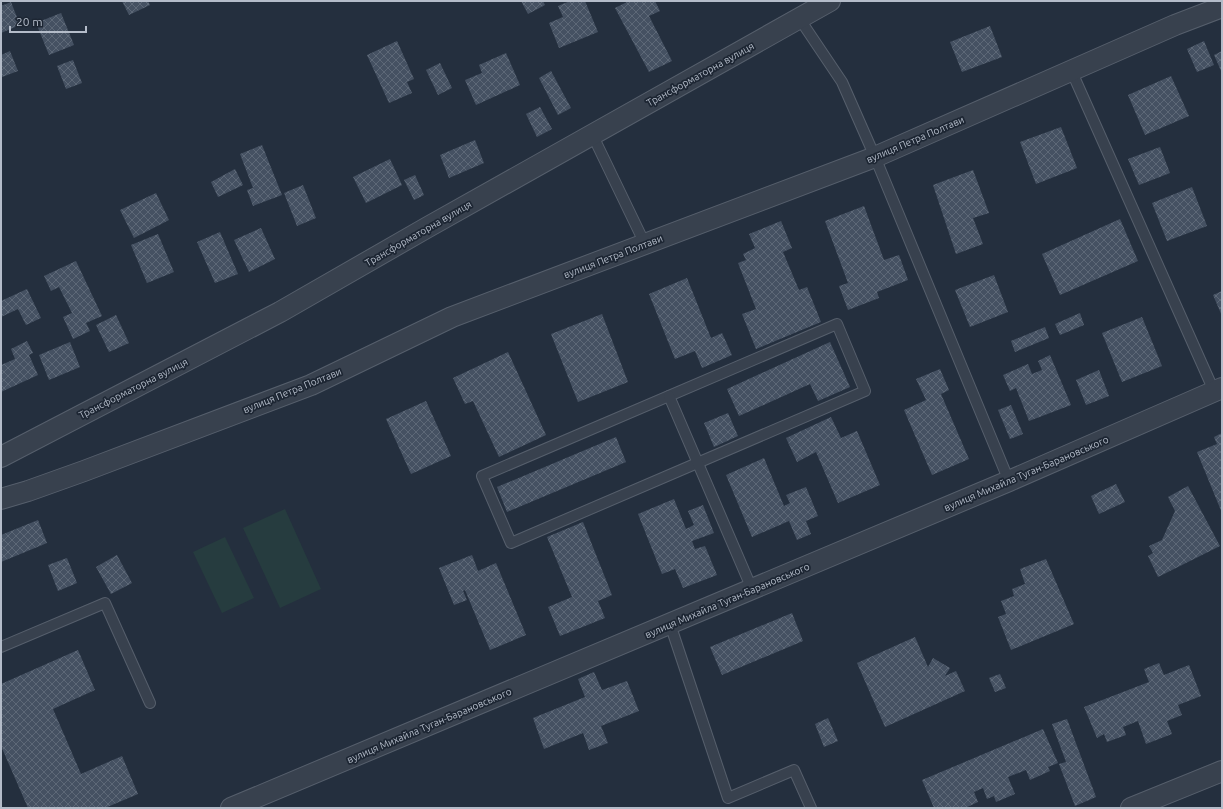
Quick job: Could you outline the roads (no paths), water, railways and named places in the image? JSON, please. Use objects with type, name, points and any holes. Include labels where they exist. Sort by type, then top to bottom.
[{"type":"street","name":"Трансформаторна вулиця","points":[[1,457],[280,312],[592,134],[830,1]]},
{"type":"street","name":"вулиця Петра Полтави","points":[[1,499],[84,471],[311,385],[452,317],[875,157],[1175,24],[1222,7]]},
{"type":"street","name":"вулиця Михайла Туган-Барановського","points":[[231,808],[1009,481],[1218,390]]},
{"type":"street","points":[[1131,808],[1222,771]]},
{"type":"lane","points":[[800,18],[842,82],[875,157],[1009,481]]},
{"type":"lane","points":[[1071,70],[1218,390]]},
{"type":"lane","points":[[592,134],[645,244]]},
{"type":"lane","points":[[837,324],[865,391],[511,543],[482,476],[669,396],[837,324]]},
{"type":"lane","points":[[669,396],[752,589]]},
{"type":"lane","points":[[1,647],[105,603],[150,703]]},
{"type":"lane","points":[[670,624],[728,798],[794,770],[811,808]]}]
